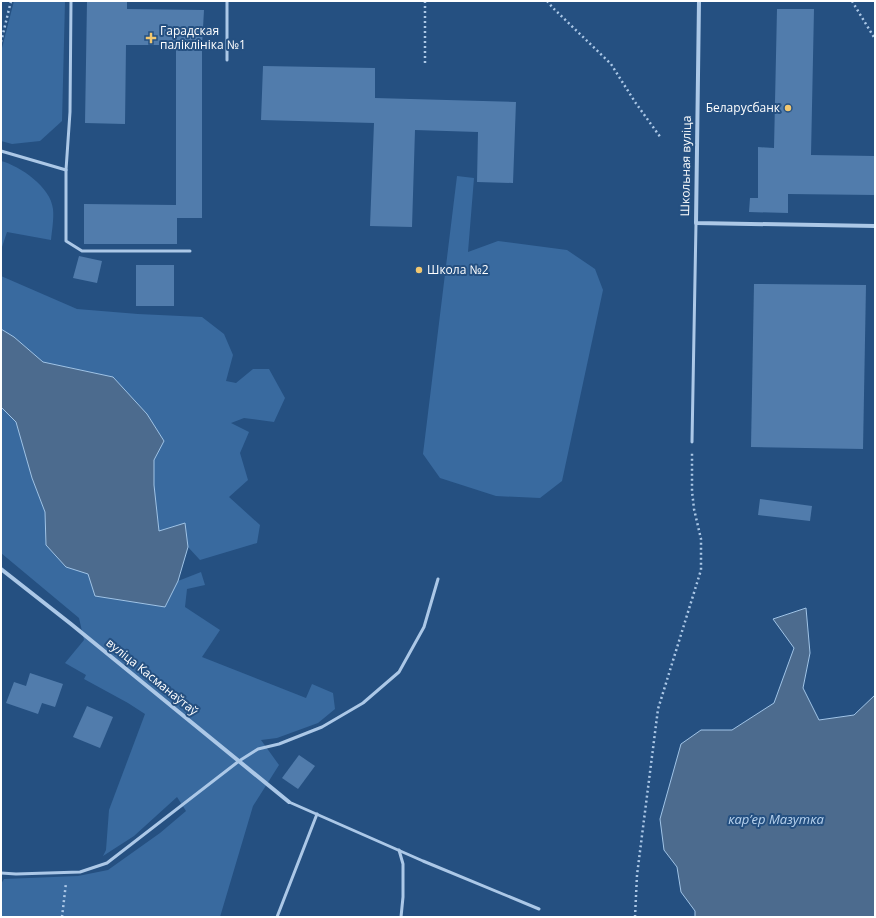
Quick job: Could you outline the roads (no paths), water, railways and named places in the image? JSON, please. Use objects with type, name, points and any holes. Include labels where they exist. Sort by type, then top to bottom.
[{"type":"street","name":"Школьная вуліца","points":[[699,1],[696,223],[875,226]]},
{"type":"street","name":"вуліца Касманаўтаў","points":[[1,569],[71,624],[289,802]]},
{"type":"lane","points":[[71,1],[70,112],[66,170],[66,241],[82,251],[190,251]]},
{"type":"lane","points":[[227,1],[227,60]]},
{"type":"lane","points":[[1,151],[66,170]]},
{"type":"lane","points":[[692,442],[696,223]]},
{"type":"lane","points":[[1,874],[80,872],[107,863],[258,748],[279,744],[322,727],[362,703],[399,672],[424,628],[438,579]]},
{"type":"lane","points":[[289,802],[399,850],[539,908]]},
{"type":"lane","points":[[277,917],[316,814]]},
{"type":"lane","points":[[399,850],[403,864],[403,897],[401,917]]},
{"type":"water","points":[[1,329],[14,337],[43,362],[113,377],[147,414],[164,441],[154,460],[154,485],[159,531],[185,523],[188,547],[178,581],[165,607],[95,596],[88,574],[66,567],[46,545],[45,512],[32,478],[16,422],[1,407]]},
{"type":"water","name":"карʼер Мазутка","points":[[806,608],[810,653],[803,688],[819,720],[854,715],[875,695],[875,917],[695,917],[695,911],[681,892],[677,867],[664,850],[660,819],[681,744],[701,730],[732,730],[774,703],[794,648],[773,619]]},
{"type":"place","name":"Гарадская паліклініка №1","points":[[151,38]]},
{"type":"place","name":"Беларусбанк","points":[[788,108]]},
{"type":"place","name":"Школа №2","points":[[419,270]]}]
